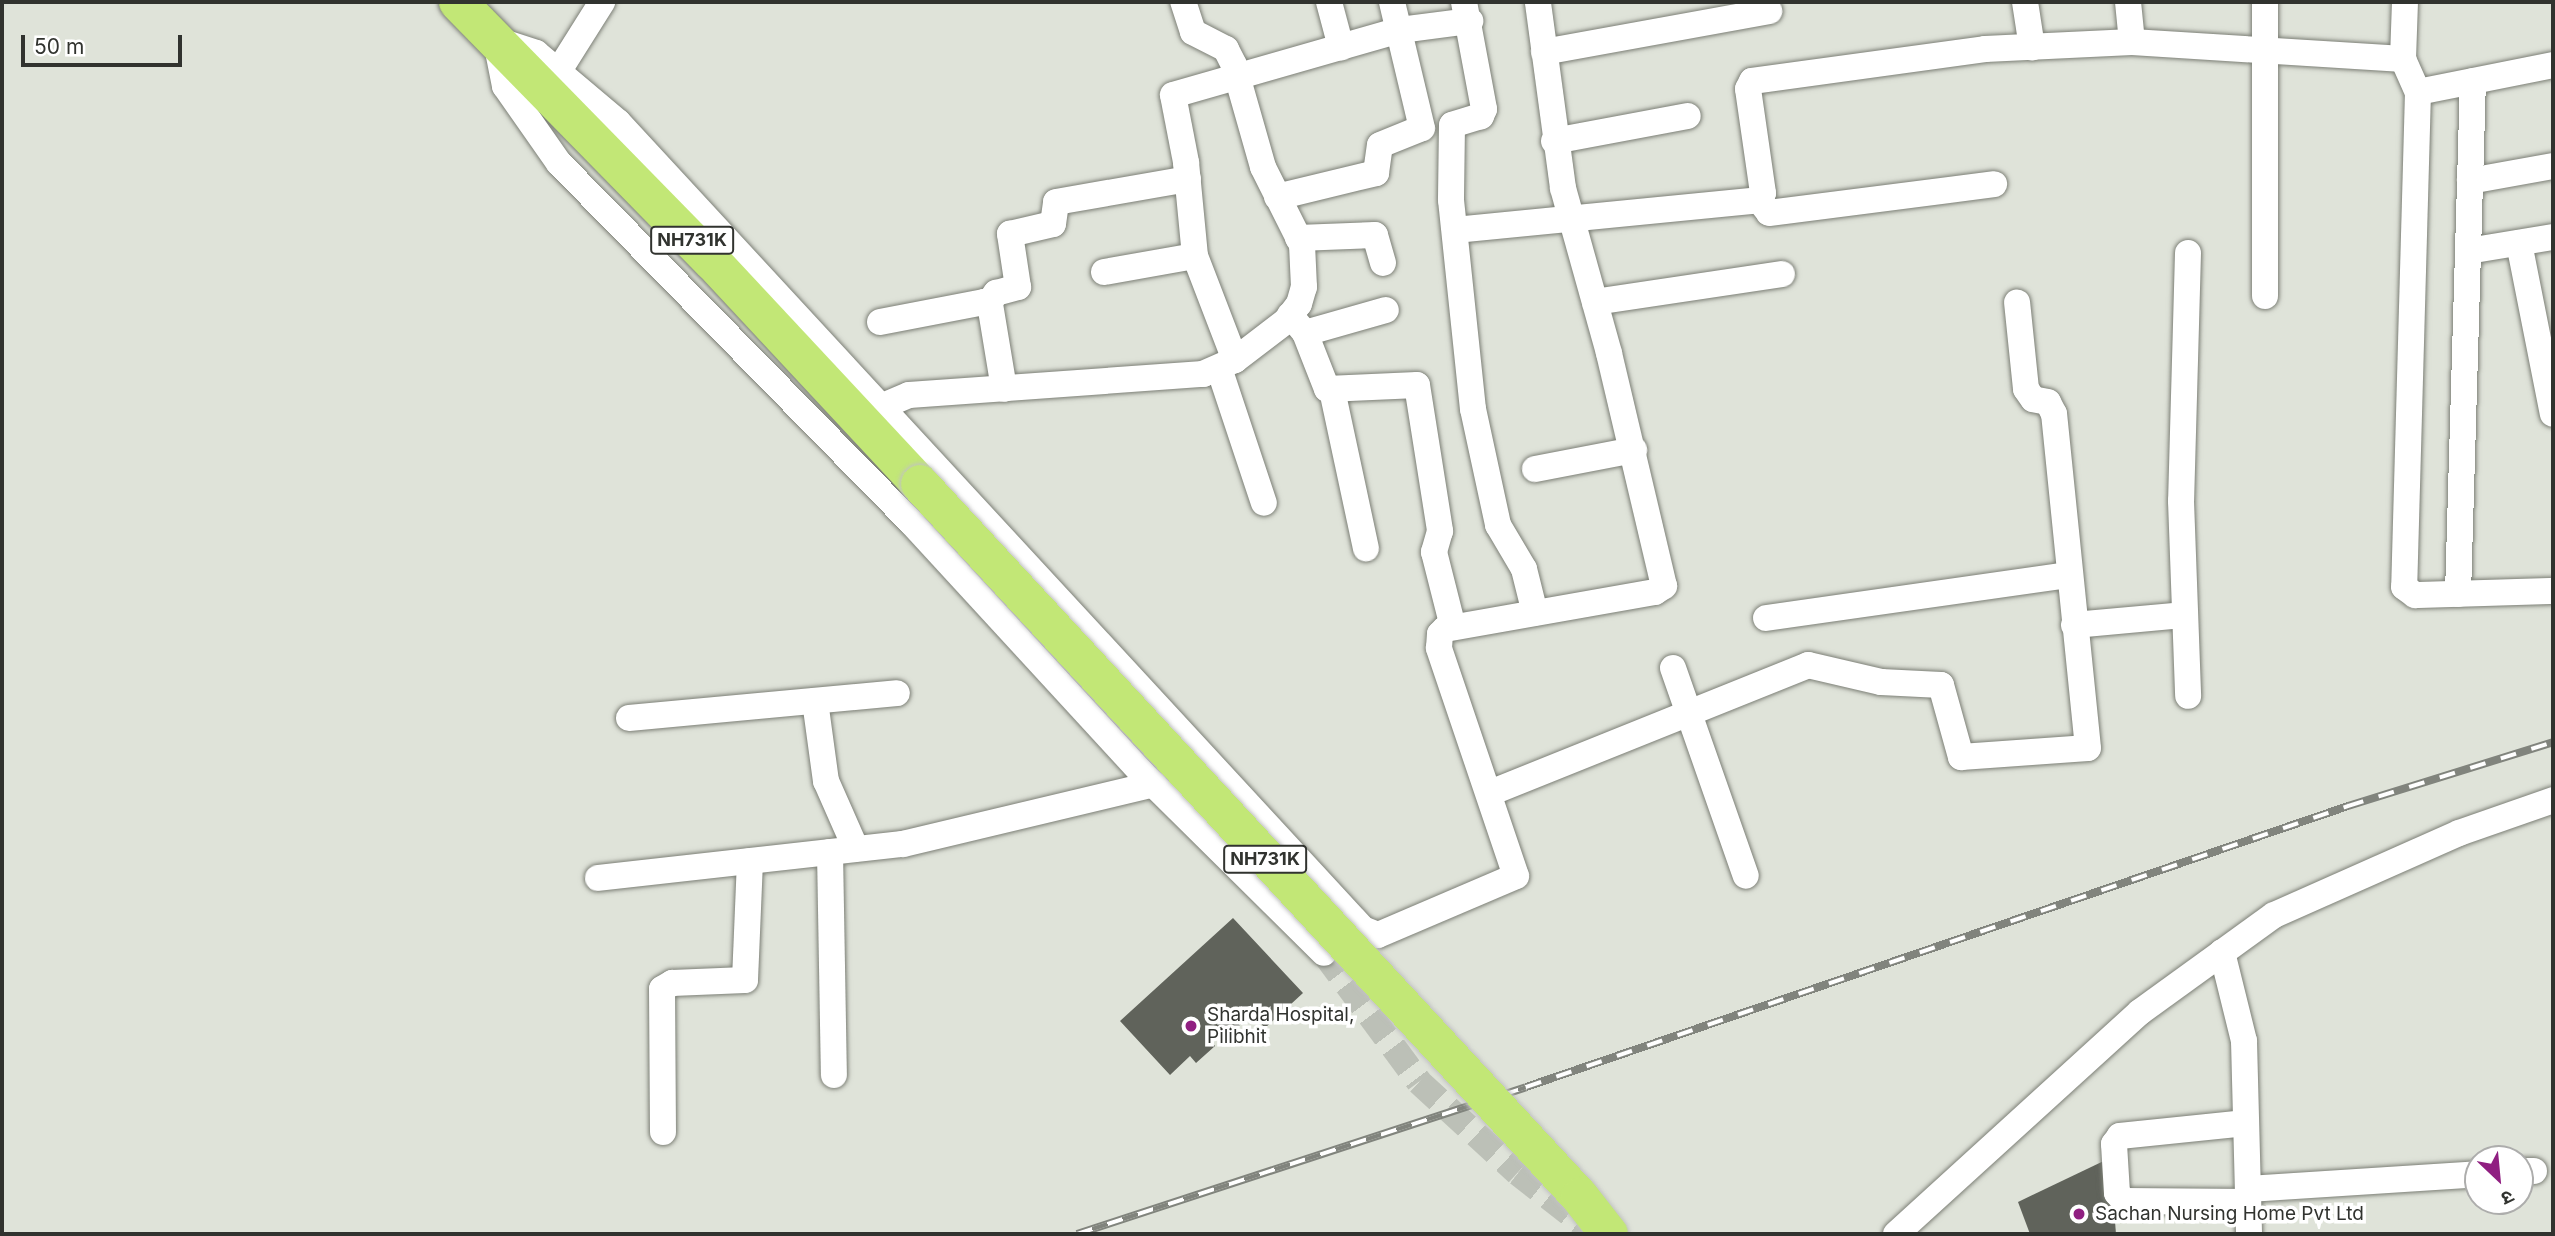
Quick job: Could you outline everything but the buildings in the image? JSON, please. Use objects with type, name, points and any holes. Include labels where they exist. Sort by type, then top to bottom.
[{"type":"highway","name":"NH731K","points":[[458,2],[920,484],[1580,1197],[1609,1234]]},
{"type":"street","points":[[558,72],[602,2]]},
{"type":"street","points":[[1183,2],[1193,32],[1226,49],[1277,197],[1298,238],[1304,287],[1298,324],[1323,385],[1332,390],[1417,385],[1440,531],[1434,552],[1452,627]]},
{"type":"street","points":[[1329,2],[1341,47]]},
{"type":"street","points":[[1277,197],[1376,173],[1380,145],[1422,128],[1392,2]]},
{"type":"street","points":[[495,39],[536,53],[618,122],[1363,929],[1378,934],[1513,879],[1516,869],[1437,639],[1445,629],[1655,592],[1664,586],[1634,450],[1553,141],[1538,2]]},
{"type":"street","points":[[2025,2],[2032,47]]},
{"type":"street","points":[[2128,2],[2132,42]]},
{"type":"street","points":[[2265,2],[2265,296]]},
{"type":"street","points":[[2405,2],[2403,59],[2418,92],[2404,587],[2416,595],[2553,591]]},
{"type":"street","points":[[1264,503],[1195,256],[1188,179],[1173,95],[1467,11],[1484,109],[1481,116],[1452,125],[1455,230],[1473,410],[1499,525],[1524,569],[1535,613]]},
{"type":"street","points":[[1544,52],[1769,11]]},
{"type":"street","points":[[495,39],[505,86],[559,163],[912,523],[1154,785],[1324,953]]},
{"type":"street","points":[[1759,200],[1763,193],[1748,89],[1752,81],[1857,63],[2032,47],[2132,42],[2265,47],[2403,59]]},
{"type":"street","points":[[2418,92],[2553,65]]},
{"type":"street","points":[[2458,594],[2473,81]]},
{"type":"street","points":[[1553,141],[1688,116]]},
{"type":"street","points":[[2470,181],[2553,166]]},
{"type":"street","points":[[880,321],[988,304],[996,293],[1018,286],[1010,234],[1053,224],[1056,202],[1188,179]]},
{"type":"street","points":[[1759,200],[1769,213],[1994,184]]},
{"type":"street","points":[[1455,230],[1759,200]]},
{"type":"street","points":[[1298,238],[1375,235],[1383,263]]},
{"type":"street","points":[[2468,251],[2553,237]]},
{"type":"street","points":[[2519,243],[2553,414]]},
{"type":"street","points":[[2188,253],[2181,501],[2188,696]]},
{"type":"street","points":[[1104,272],[1195,256]]},
{"type":"street","points":[[1595,302],[1782,274]]},
{"type":"street","points":[[1490,793],[1808,665],[1873,681],[1941,685],[1961,757],[2083,750],[2090,742],[2074,625],[2053,406],[2033,399],[2026,389],[2017,302]]},
{"type":"street","points":[[988,304],[993,310],[1004,389]]},
{"type":"street","points":[[883,406],[901,396],[1180,378],[1227,364],[1298,324],[1386,310]]},
{"type":"street","points":[[1332,390],[1366,548]]},
{"type":"street","points":[[1535,469],[1634,450]]},
{"type":"street","points":[[1766,618],[2069,575]]},
{"type":"street","points":[[2074,625],[2183,615]]},
{"type":"street","points":[[1672,668],[1746,876]]},
{"type":"street","points":[[629,718],[897,693]]},
{"type":"street","points":[[815,701],[826,781],[843,851],[834,1075]]},
{"type":"street","points":[[598,878],[927,840],[1154,785]]},
{"type":"street","points":[[1896,1234],[2140,1012],[2274,915],[2459,833],[2553,800]]},
{"type":"street","points":[[663,1132],[662,989],[672,983],[745,979],[750,861]]},
{"type":"street","points":[[2222,951],[2244,1041],[2249,1234]]},
{"type":"street","points":[[2246,1123],[2120,1136],[2114,1144],[2117,1194],[2124,1201],[2248,1195],[2464,1175]]},
{"type":"tunnel","points":[[1324,953],[1419,1082],[1518,1173],[1596,1234]]},
{"type":"railway","points":[[1077,1234],[1526,1087],[2348,806],[2553,742]]},
{"type":"place","name":"Sharda Hospital, Pilibhit","points":[[1191,1026]]},
{"type":"place","name":"Sachan Nursing Home Pvt Ltd","points":[[2079,1214]]}]
